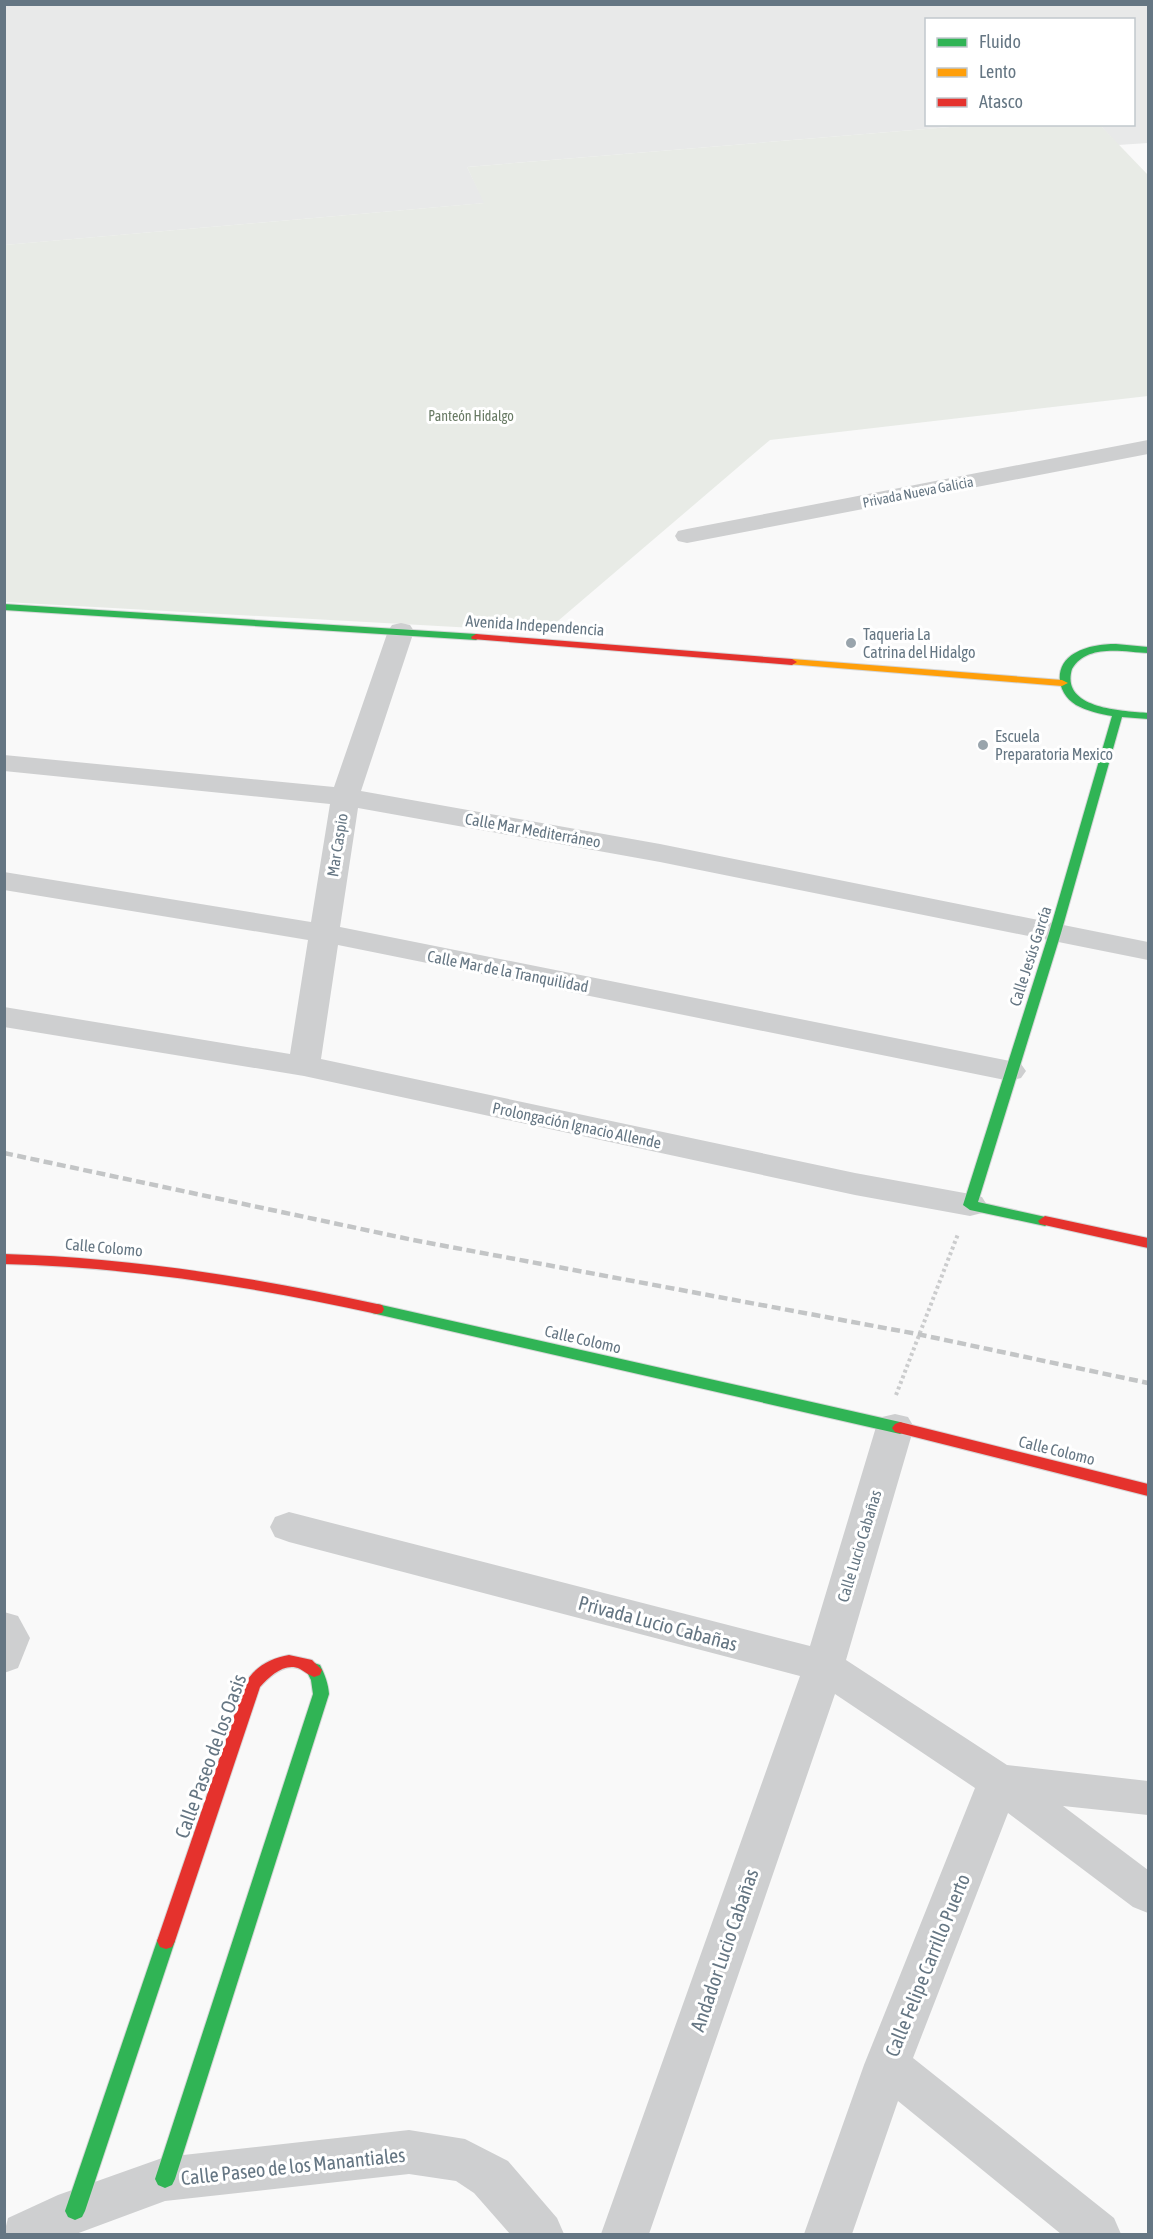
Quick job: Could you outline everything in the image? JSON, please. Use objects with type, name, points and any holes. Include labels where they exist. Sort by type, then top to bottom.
[{"type":"main road","name":"Avenida Independencia","points":[[4,607],[401,631],[1062,683]]},
{"type":"main road","points":[[1149,650],[1113,647],[1079,655],[1068,663],[1062,672],[1062,683],[1068,694],[1081,703],[1117,716],[1149,716]]},
{"type":"main road","name":"Calle Jesús García","points":[[970,1205],[1055,933],[1117,716]]},
{"type":"main road","name":"Prolongación Ignacio Allende","points":[[970,1205],[1149,1243]]},
{"type":"main road","name":"Calle Colomo","points":[[4,1259],[54,1258],[193,1271],[258,1283],[895,1427],[1149,1490]]},
{"type":"main road","name":"Calle Paseo de los Oasis","points":[[75,2211],[253,1684],[259,1674],[269,1666],[295,1661],[308,1665],[317,1672],[322,1682],[321,1694],[165,2179]]},
{"type":"street","name":"Privada Nueva Galicia","points":[[687,536],[1149,447]]},
{"type":"street","name":"Mar Caspio","points":[[304,1066],[345,797],[401,631]]},
{"type":"street","name":"Calle Mar Mediterráneo","points":[[4,763],[345,797],[660,853],[1149,951]]},
{"type":"street","name":"Calle Mar de la Tranquilidad","points":[[4,881],[323,933],[1010,1071]]},
{"type":"street","name":"Prolongación Ignacio Allende","points":[[4,1017],[304,1066],[855,1184],[970,1205]]},
{"type":"street","name":"Calle Lucio Cabañas","points":[[824,1666],[895,1427]]},
{"type":"street","name":"Privada Lucio Cabañas","points":[[289,1527],[824,1666],[999,1782],[1149,1894]]},
{"type":"street","points":[[4,1627],[9,1638],[4,1657]]},
{"type":"street","name":"Andador Lucio Cabañas","points":[[625,2235],[824,1666]]},
{"type":"street","points":[[999,1782],[1149,1798]]},
{"type":"street","name":"Calle Felipe Carrillo Puerto","points":[[999,1782],[887,2065],[1097,2235]]},
{"type":"street","points":[[828,2235],[887,2065]]},
{"type":"street","name":"Calle Paseo de los Manantiales","points":[[25,2235],[75,2211],[165,2179],[409,2151],[465,2161],[491,2177],[540,2235]]},
{"type":"path","points":[[895,1427],[892,1408],[897,1392],[970,1205]]},
{"type":"shaded area","points":[[5,5],[1148,5],[1148,143],[1118,145],[1101,126],[1135,126],[1135,18],[925,18],[925,126],[962,126],[467,167],[485,203],[5,245]]},
{"type":"green space","name":"Panteón Hidalgo","points":[[962,126],[1101,126],[1148,175],[1148,396],[770,440],[545,632],[5,602],[4,245],[484,203],[467,167]]},
{"type":"railway","points":[[4,1153],[413,1240],[917,1334],[1148,1383]]},
{"type":"traffic: fast","points":[[4,607],[476,637]]},
{"type":"traffic: fast","points":[[1148,650],[1108,648],[1081,654],[1072,660],[1066,669],[1064,685],[1070,695],[1080,703],[1109,712],[1148,716]]},
{"type":"traffic: fast","points":[[1045,1221],[970,1205],[1055,933],[1117,716]]},
{"type":"traffic: fast","points":[[377,1309],[900,1428]]},
{"type":"traffic: fast","points":[[165,2179],[321,1694],[319,1680],[314,1670]]},
{"type":"traffic: fast","points":[[75,2211],[166,1941]]},
{"type":"traffic: slow","points":[[792,662],[1062,683]]},
{"type":"traffic: jam","points":[[476,637],[792,662]]},
{"type":"traffic: jam","points":[[1045,1221],[1148,1243]]},
{"type":"traffic: jam","points":[[4,1259],[98,1263],[192,1274],[377,1309]]},
{"type":"traffic: jam","points":[[900,1428],[1148,1490]]},
{"type":"traffic: jam","points":[[166,1941],[253,1684],[273,1666],[289,1661],[298,1662],[314,1670]]},
{"type":"place","name":"Taqueria La Catrina del Hidalgo","points":[[851,643]]},
{"type":"place","name":"Escuela Preparatoria Mexico","points":[[983,745]]}]
